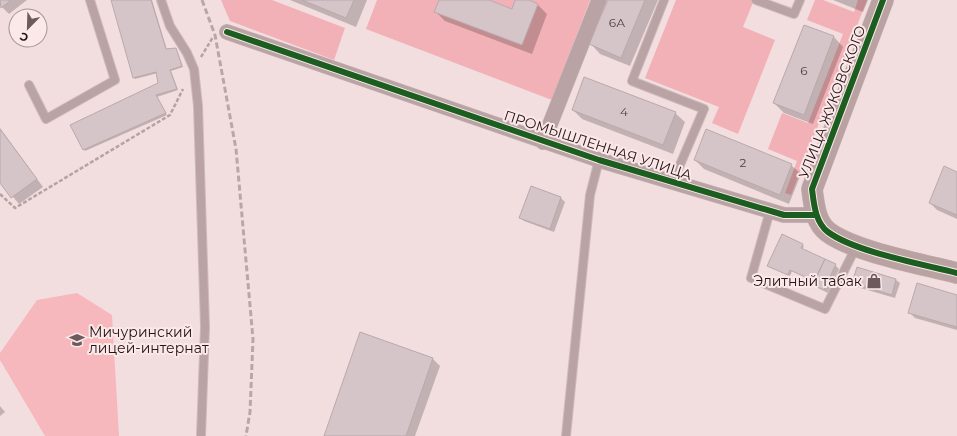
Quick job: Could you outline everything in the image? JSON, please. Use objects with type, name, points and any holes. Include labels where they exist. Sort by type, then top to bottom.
[{"type":"street","points":[[543,142],[599,0]]},
{"type":"street","name":"УЛИЦА ЖУКОВСКОГО","points":[[816,215],[812,189],[883,0]]},
{"type":"street","name":"ПРОМЫШЛЕННАЯ УЛИЦА","points":[[221,33],[599,160],[784,215],[816,215]]},
{"type":"street","points":[[816,215],[827,231],[856,246],[957,273]]},
{"type":"lane","points":[[29,85],[46,119],[115,80],[90,0]]},
{"type":"lane","points":[[161,0],[170,26],[188,53],[194,68],[198,106],[205,327],[201,436]]},
{"type":"lane","points":[[664,0],[632,80],[704,109],[673,181]]},
{"type":"lane","points":[[756,0],[794,14],[800,0]]},
{"type":"lane","points":[[566,436],[590,195],[599,160]]},
{"type":"lane","points":[[770,211],[751,278],[825,309],[856,246]]},
{"type":"path","points":[[0,194],[15,208],[170,115],[194,68],[221,33]]},
{"type":"shaded area","points":[[221,0],[272,0],[345,28],[334,60],[230,21]]},
{"type":"shaded area","points":[[377,0],[439,0],[435,12],[522,45],[538,4],[529,0],[590,0],[552,100],[366,29]]},
{"type":"shaded area","points":[[489,0],[515,0],[512,9]]},
{"type":"shaded area","points":[[676,0],[754,0],[743,27],[775,40],[738,134],[712,123],[719,107],[645,78]]},
{"type":"shaded area","points":[[815,0],[823,0],[854,12],[858,0],[867,0],[791,195],[785,193],[797,161],[768,149],[782,113],[808,123],[843,34],[807,20]]},
{"type":"shaded area","points":[[77,293],[112,315],[119,436],[45,436],[0,360],[0,353],[37,300]]},
{"type":"building","points":[[0,0],[11,0],[1,8]]},
{"type":"building","points":[[111,0],[151,0],[166,49],[176,48],[182,66],[170,70],[177,89],[156,95],[166,113],[83,150],[70,125],[158,83],[156,72],[133,78]]},
{"type":"building","points":[[302,0],[354,0],[346,18]]},
{"type":"building","points":[[439,0],[489,0],[512,9],[515,0],[529,0],[538,4],[522,45],[434,12]]},
{"type":"building","points":[[608,0],[645,0],[621,58],[589,44]]},
{"type":"building","points":[[804,25],[834,36],[804,115],[773,103]]},
{"type":"building","points":[[584,77],[676,112],[663,145],[572,110]]},
{"type":"building","points":[[0,129],[37,179],[11,198],[0,183]]},
{"type":"building","points":[[706,129],[792,164],[780,195],[694,160]]},
{"type":"building","points":[[944,166],[957,172],[957,215],[929,203]]},
{"type":"building","points":[[531,186],[561,197],[550,229],[519,218]]},
{"type":"building","points":[[782,234],[803,244],[801,248],[825,259],[814,281],[790,270],[788,275],[767,266]]},
{"type":"building","points":[[825,259],[836,264],[824,290],[813,285]]},
{"type":"building","name":"Элитный табак","points":[[857,267],[896,279],[892,295],[852,283]]},
{"type":"building","points":[[917,283],[957,295],[957,327],[908,313]]},
{"type":"building","points":[[360,332],[433,358],[406,436],[324,436]]},
{"type":"railway","points":[[202,0],[215,35],[236,149],[253,339],[250,412],[246,436]]},
{"type":"cycle path","points":[[883,0],[812,189],[816,212],[820,223],[828,232],[855,246],[890,257],[957,273]]},
{"type":"cycle path","points":[[227,32],[599,160],[784,215],[816,215]]},
{"type":"place","name":"Элитный табак","points":[[874,281]]},
{"type":"place","name":"Мичуринский лицей-интернат","points":[[77,340]]}]
